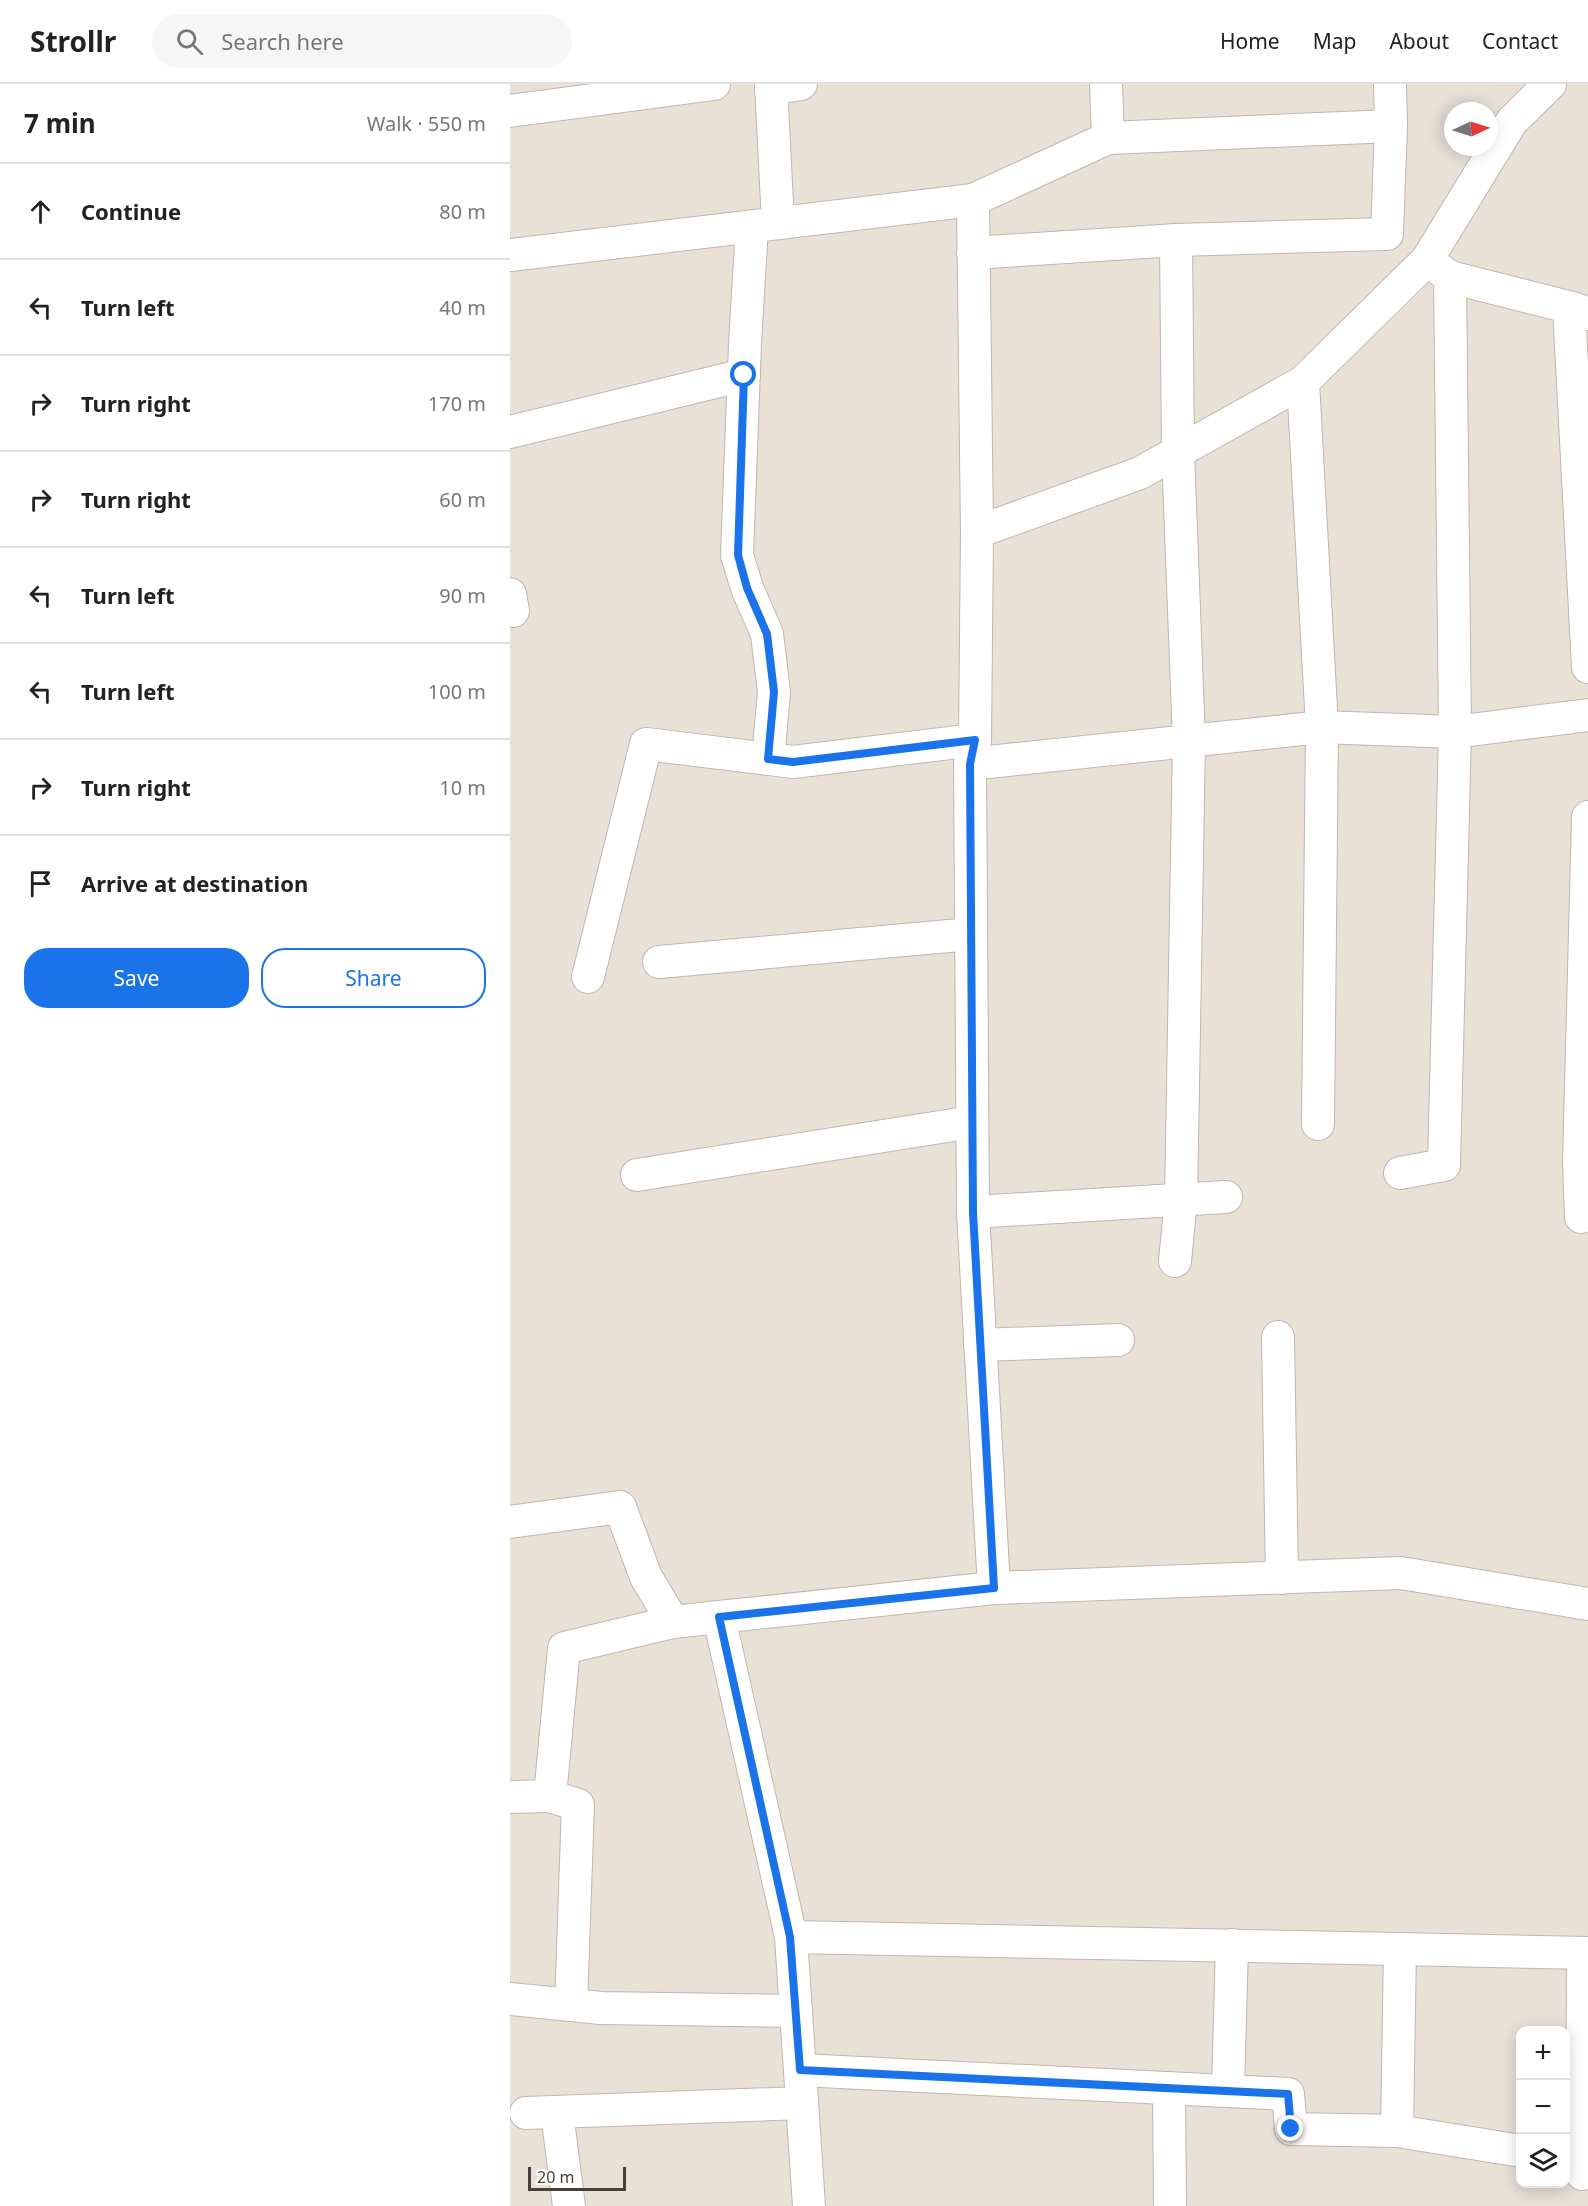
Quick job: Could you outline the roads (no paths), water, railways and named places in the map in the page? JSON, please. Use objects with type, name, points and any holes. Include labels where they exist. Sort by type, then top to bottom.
[{"type":"street","points":[[510,111],[714,84]]},
{"type":"street","points":[[768,759],[774,692],[767,634],[747,588],[738,555],[744,375],[765,225],[771,87],[801,84]]},
{"type":"street","points":[[1106,84],[1108,138]]},
{"type":"street","points":[[973,253],[1176,240],[1387,234],[1391,126],[1390,84]]},
{"type":"street","points":[[977,532],[1140,473],[1303,382],[1439,269],[1512,121],[1550,84]]},
{"type":"street","points":[[510,255],[973,200],[1108,138],[1391,126]]},
{"type":"street","points":[[973,200],[977,532],[972,752],[973,1212],[994,1588]]},
{"type":"street","points":[[1175,1261],[1181,1200],[1189,741],[1178,452],[1176,240]]},
{"type":"street","points":[[1439,269],[1579,311],[1588,667]]},
{"type":"street","points":[[1400,1173],[1444,1165],[1455,732],[1439,269]]},
{"type":"street","points":[[510,432],[744,375]]},
{"type":"street","points":[[1303,382],[1322,727],[1318,1124]]},
{"type":"street","points":[[588,977],[646,744],[793,762],[1189,741],[1322,727],[1455,732],[1588,715]]},
{"type":"street","points":[[1581,1217],[1580,1163],[1588,817]]},
{"type":"street","points":[[659,962],[971,934]]},
{"type":"street","points":[[637,1175],[972,1122]]},
{"type":"street","points":[[973,1212],[1226,1197]]},
{"type":"street","points":[[1278,1336],[1282,1578]]},
{"type":"street","points":[[980,1345],[1118,1340]]},
{"type":"street","points":[[510,1522],[620,1507],[646,1577],[673,1622]]},
{"type":"street","points":[[550,1796],[564,1648],[673,1622],[994,1588],[1401,1573],[1588,1604]]},
{"type":"street","points":[[719,1617],[790,1937],[809,2206]]},
{"type":"street","points":[[510,1797],[550,1796],[578,1805],[571,2005]]},
{"type":"street","points":[[790,1937],[1586,1953],[1579,2174]]},
{"type":"street","points":[[1228,2091],[1232,1945]]},
{"type":"street","points":[[1397,2131],[1400,1949]]},
{"type":"street","points":[[510,1999],[601,2008],[796,2011]]},
{"type":"street","points":[[800,2070],[1288,2094],[1291,2129],[1397,2131],[1516,2150]]},
{"type":"street","points":[[1169,2088],[1170,2206]]},
{"type":"street","points":[[526,2113],[802,2103]]},
{"type":"street","points":[[557,2113],[569,2206]]}]
